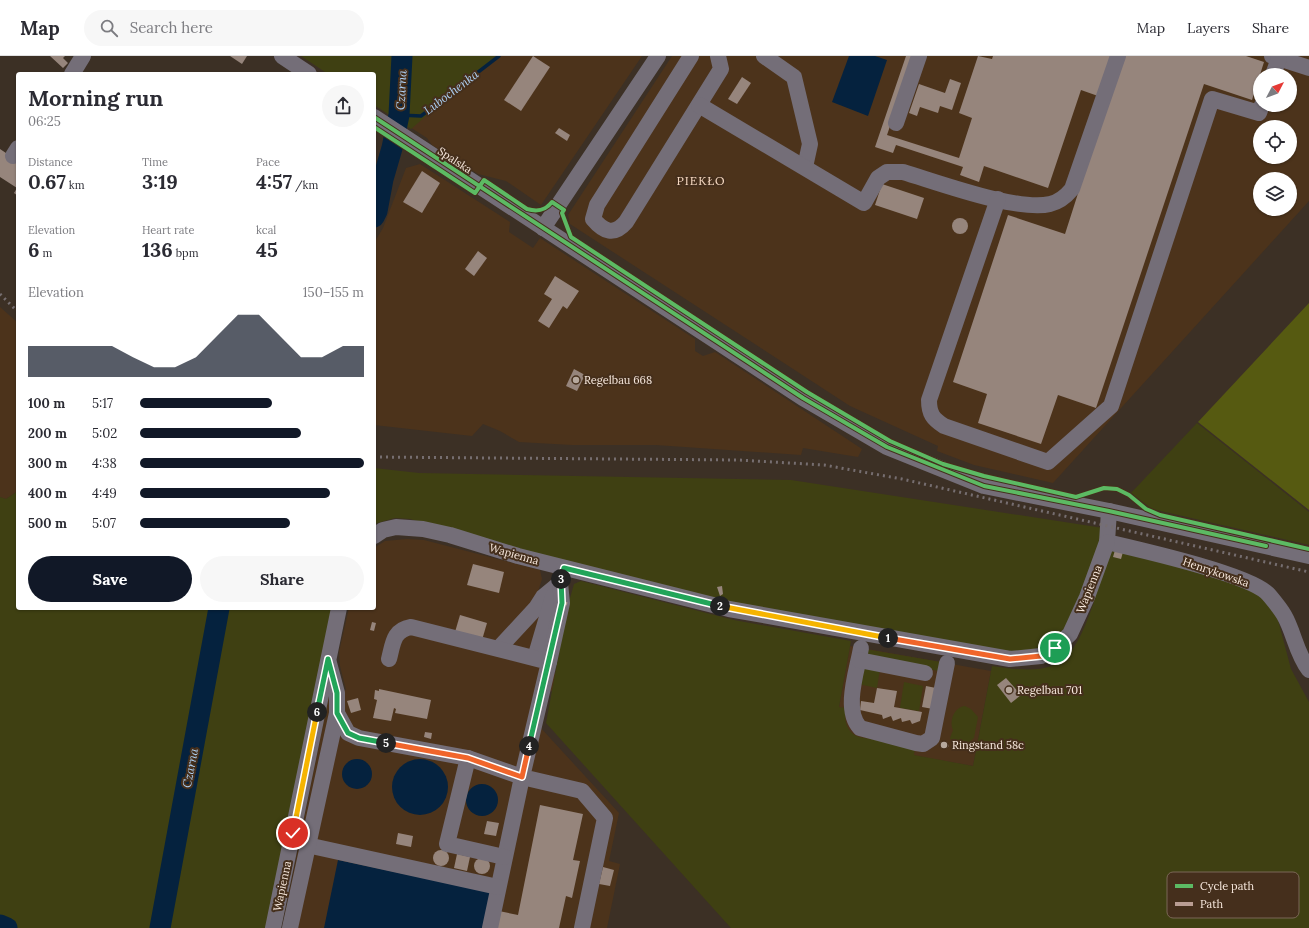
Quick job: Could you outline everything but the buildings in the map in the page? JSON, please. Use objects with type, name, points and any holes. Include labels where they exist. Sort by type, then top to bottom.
[{"type":"street","points":[[73,72],[83,56]]},
{"type":"street","points":[[282,56],[306,72]]},
{"type":"street","points":[[543,228],[658,56]]},
{"type":"street","points":[[691,56],[597,205],[593,220],[605,231],[614,232],[620,229],[626,222],[721,69],[718,56]]},
{"type":"street","points":[[764,56],[794,77],[810,144],[805,167]]},
{"type":"street","points":[[896,123],[919,56]]},
{"type":"street","points":[[699,105],[864,203],[878,178],[887,172],[903,172],[998,199],[1034,206],[1051,204],[1066,196],[1072,188],[1118,56]]},
{"type":"street","points":[[1274,68],[1276,57],[1309,68]]},
{"type":"street","points":[[998,199],[929,400],[929,410],[934,420],[944,426],[1048,462],[1111,406],[1212,99],[1253,111]]},
{"type":"street","name":"Spalska","points":[[377,119],[803,398],[887,447],[984,486],[1109,511],[1309,556]]},
{"type":"street","points":[[1107,542],[1109,511]]},
{"type":"street","name":"Wapienna","points":[[376,535],[383,530],[396,527],[423,529],[562,575],[730,609],[1010,659],[1026,659],[1041,656],[1055,648],[1070,634],[1088,597],[1107,542]]},
{"type":"street","name":"Henrykowska","points":[[1107,542],[1174,558],[1249,582],[1268,593],[1284,615],[1302,661],[1309,670]]},
{"type":"street","points":[[499,648],[536,608],[543,597],[562,575]]},
{"type":"street","points":[[490,928],[522,777],[542,660],[562,603],[562,575]]},
{"type":"street","name":"Wapienna","points":[[274,928],[339,610]]},
{"type":"street","points":[[389,659],[395,635],[399,630],[411,627],[542,660]]},
{"type":"street","points":[[925,673],[860,654],[851,704],[854,722],[860,728],[885,734],[896,739],[916,743],[928,742],[934,732],[947,663]]},
{"type":"street","points":[[290,928],[337,713],[337,693],[328,659]]},
{"type":"street","points":[[337,713],[348,733],[359,738],[468,758],[522,777],[582,791],[605,818],[582,928]]},
{"type":"street","points":[[885,734],[896,731],[923,736]]},
{"type":"street","points":[[468,758],[447,844],[504,857]]},
{"type":"street","points":[[307,845],[498,887]]},
{"type":"shaded area","points":[[301,56],[642,56],[541,205],[506,181],[478,174],[432,145],[427,138],[376,105],[376,72],[366,72]]},
{"type":"shaded area","points":[[301,56],[496,56],[411,129],[376,106],[376,72],[325,72]]},
{"type":"shaded area","points":[[672,56],[1309,56],[1309,201],[1297,214],[1297,172],[1253,172],[1253,216],[1295,216],[1053,483],[974,465],[937,451],[938,446],[850,406],[570,224],[568,215]]},
{"type":"shaded area","points":[[420,164],[510,222],[509,232],[533,248],[540,238],[695,339],[695,351],[703,356],[715,352],[862,449],[858,457],[803,448],[801,455],[656,445],[572,445],[519,442],[500,431],[483,424],[472,436],[376,425],[376,240],[383,228],[406,168]]},
{"type":"shaded area","points":[[1309,303],[1309,510],[1198,422]]},
{"type":"shaded area","points":[[0,307],[16,321],[16,492],[6,499],[0,497]]},
{"type":"shaded area","points":[[1197,423],[1309,512],[1309,545],[1152,509],[1131,493]]},
{"type":"shaded area","points":[[376,468],[419,473],[791,480],[1103,528],[1102,540],[1088,579],[1069,621],[1054,640],[1044,646],[1013,652],[745,606],[557,560],[410,519],[395,518],[376,523]]},
{"type":"shaded area","points":[[16,492],[16,610],[334,610],[268,928],[0,928],[0,497],[6,499]]},
{"type":"shaded area","points":[[407,539],[424,540],[540,570],[542,579],[537,595],[554,672],[559,685],[546,695],[539,726],[619,813],[609,861],[620,864],[607,928],[282,928],[329,695],[346,690],[340,666],[339,652],[349,610],[376,610],[376,547],[385,541]]},
{"type":"shaded area","points":[[1111,547],[1247,586],[1265,597],[1278,620],[1291,669],[1309,702],[1309,928],[731,928],[546,723],[568,605],[574,584],[581,581],[734,620],[851,641],[839,707],[846,708],[846,722],[851,732],[859,737],[915,747],[914,755],[973,766],[992,666],[1015,669],[1034,669],[1048,667],[1060,661],[1070,652],[1078,640],[1094,602],[1092,601]]},
{"type":"shaded area","points":[[850,646],[991,671],[973,766],[833,741]]},
{"type":"shaded area","points":[[865,649],[941,662],[939,671],[872,659],[869,658]]},
{"type":"shaded area","points":[[863,669],[880,669],[877,688],[858,684]]},
{"type":"shaded area","points":[[904,682],[923,686],[919,711],[900,708]]},
{"type":"shaded area","points":[[965,706],[971,709],[978,717],[974,738],[966,745],[960,742],[953,744],[950,738],[953,730],[953,715],[958,709]]},
{"type":"water","points":[[849,56],[875,56],[887,60],[868,116],[832,102]]},
{"type":"water","points":[[357,759],[363,760],[371,768],[371,780],[363,788],[357,789],[351,788],[343,780],[342,774],[343,768],[351,760]]},
{"type":"water","points":[[414,759],[426,759],[440,767],[448,781],[446,798],[440,807],[426,815],[414,815],[404,810],[397,803],[392,793],[392,781],[397,771],[404,764]]},
{"type":"water","points":[[479,784],[485,784],[495,791],[498,800],[497,806],[491,813],[485,816],[479,816],[469,809],[466,803],[466,797],[473,787]]},
{"type":"water","points":[[338,860],[490,892],[483,928],[324,928]]},
{"type":"waterway","name":"Czarna","points":[[376,213],[399,115],[402,56]]},
{"type":"waterway","name":"Lubochenka","points":[[399,115],[421,116],[499,56]]},
{"type":"waterway","name":"Czarna","points":[[160,928],[219,610]]},
{"type":"waterway","points":[[0,925],[7,928]]},
{"type":"railway","points":[[0,294],[16,310]]},
{"type":"railway","points":[[376,457],[738,460],[824,465],[902,479],[1309,572]]},
{"type":"marked path","points":[[562,602],[567,604]]},
{"type":"cycle path","points":[[376,118],[803,398],[887,447],[984,486],[1109,511],[1266,546]]},
{"type":"cycle path","points":[[376,128],[475,193],[484,180],[527,209],[541,210],[552,202],[564,210],[562,213],[571,237],[807,392],[890,441],[943,464],[984,476],[1076,497],[1104,488],[1117,489],[1129,495],[1146,509],[1160,515],[1309,549]]},
{"type":"place","name":"Regelbau 668","points":[[576,380]]},
{"type":"place","name":"Regelbau 701","points":[[1009,690]]},
{"type":"place","name":"Ringstand 58c","points":[[944,745]]},
{"type":"district","name":"PIEKŁO","points":[[701,180]]},
{"type":"route","points":[[293,833],[328,659],[337,693],[337,713],[348,733],[359,738],[468,758],[522,777],[562,603],[560,583],[564,568],[730,609],[1010,659],[1026,659],[1041,656],[1055,648]]}]
